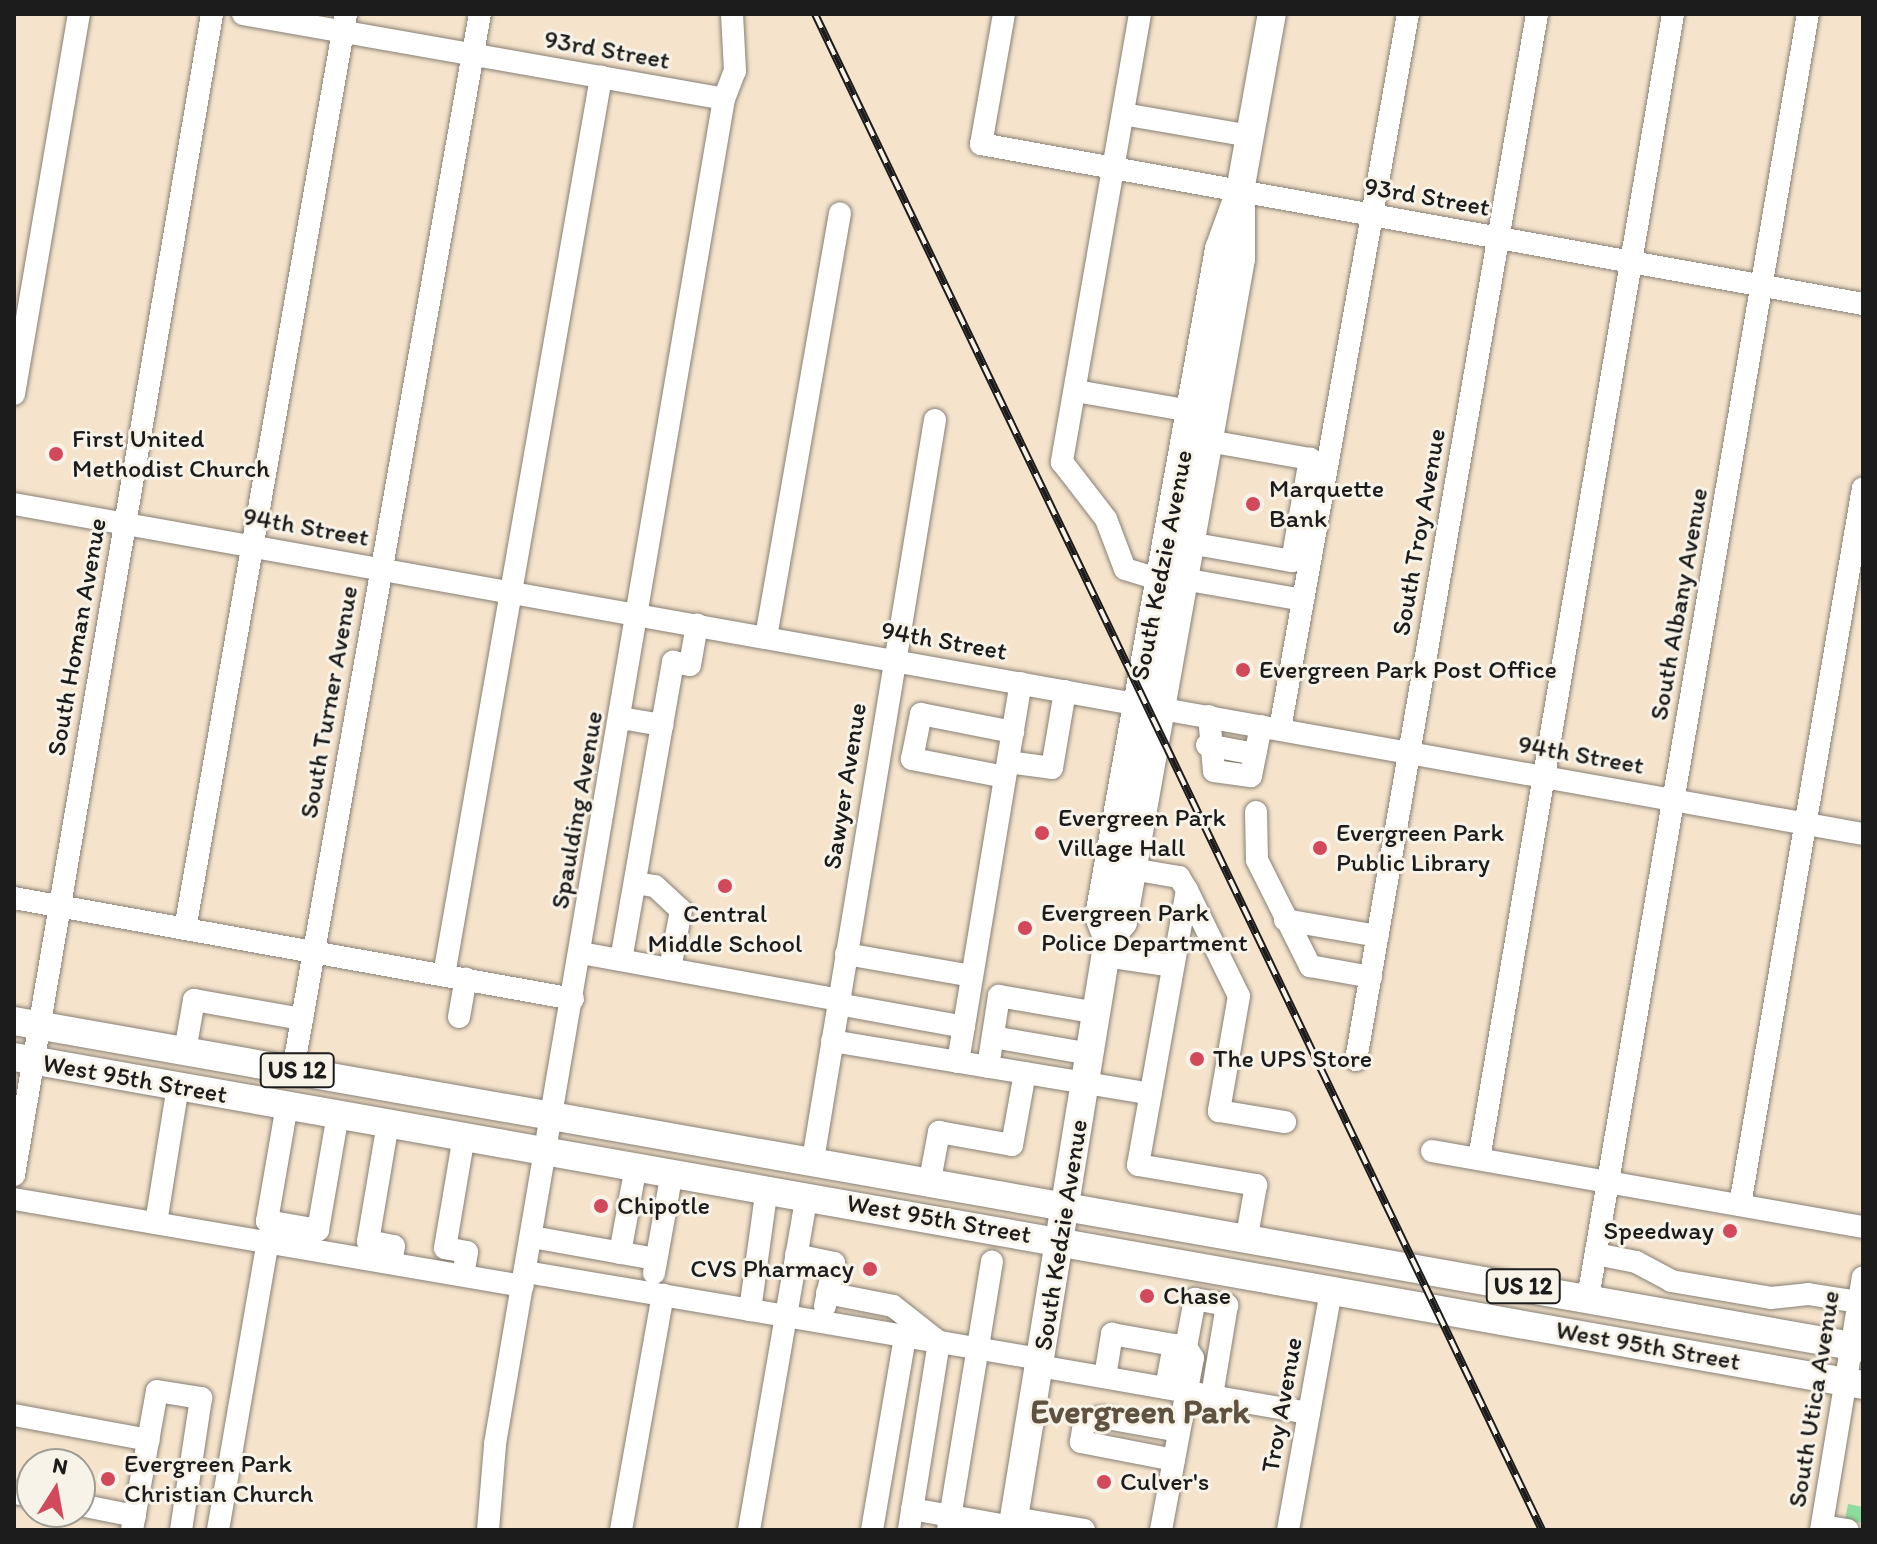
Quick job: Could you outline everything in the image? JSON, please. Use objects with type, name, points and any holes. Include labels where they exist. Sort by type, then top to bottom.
[{"type":"main road","name":"South Kedzie Avenue","points":[[1012,1525],[1107,948],[1099,916],[1148,706],[1171,579],[1191,411],[1219,249],[1240,191],[1272,14]]},
{"type":"main road","name":"South Kedzie Avenue","points":[[1171,579],[1189,543],[1241,259],[1240,191]]},
{"type":"main road","name":"South Kedzie Avenue","points":[[1107,948],[1123,922],[1132,869],[1148,706]]},
{"type":"main road","name":"West 95th Street","points":[[27,1023],[1247,1236],[1857,1347]]},
{"type":"main road","name":"West 95th Street","points":[[24,1059],[807,1195],[1854,1383]]},
{"type":"street","points":[[14,394],[79,14]]},
{"type":"street","name":"South Homan Avenue","points":[[14,1175],[27,1023],[60,906],[212,14]]},
{"type":"street","name":"93rd Street","points":[[243,14],[344,23],[472,55],[724,99]]},
{"type":"street","name":"South Turner Avenue","points":[[293,1070],[480,14]]},
{"type":"street","name":"Spaulding Avenue","points":[[488,1530],[484,1507],[554,1115],[724,99],[735,71],[732,14]]},
{"type":"street","name":"93rd Street","points":[[1004,14],[981,144],[1863,304]]},
{"type":"street","points":[[1140,14],[1062,462],[1106,519],[1125,569],[1303,600]]},
{"type":"street","points":[[1209,716],[1207,745],[1255,754],[1271,728],[1303,600],[1408,14]]},
{"type":"street","name":"South Troy Avenue","points":[[1356,1060],[1537,14]]},
{"type":"street","points":[[1479,1159],[1673,14]]},
{"type":"street","name":"South Albany Avenue","points":[[1588,1298],[1808,14]]},
{"type":"street","points":[[185,929],[344,23]]},
{"type":"street","points":[[459,1017],[455,977],[511,592],[601,77]]},
{"type":"street","points":[[1123,114],[1250,136]]},
{"type":"street","points":[[766,637],[840,213]]},
{"type":"street","points":[[1076,391],[1191,411]]},
{"type":"street","name":"Sawyer Avenue","points":[[813,1160],[935,420]]},
{"type":"street","points":[[1189,543],[1292,561],[1310,459],[1208,441]]},
{"type":"street","points":[[1740,1205],[1863,488]]},
{"type":"street","name":"94th Street","points":[[14,504],[1863,834]]},
{"type":"street","points":[[621,960],[673,662],[690,665],[697,625]]},
{"type":"street","points":[[958,1062],[1021,683]]},
{"type":"street","points":[[1013,732],[921,714],[912,759],[1006,770],[1052,768],[1065,691]]},
{"type":"street","points":[[621,718],[662,725]]},
{"type":"street","points":[[1256,812],[1257,860],[1310,966],[1371,977]]},
{"type":"street","points":[[1132,869],[1179,877],[1239,996],[1219,1111],[1285,1122]]},
{"type":"street","points":[[635,883],[655,886],[681,910],[670,969]]},
{"type":"street","points":[[1187,890],[1138,1165],[1256,1185],[1247,1236]]},
{"type":"street","points":[[14,898],[573,999]]},
{"type":"street","points":[[1285,920],[1378,936]]},
{"type":"street","points":[[1107,948],[1173,966]]},
{"type":"street","points":[[581,953],[964,1027]]},
{"type":"street","points":[[846,954],[972,976]]},
{"type":"street","points":[[988,1067],[999,996],[1097,1013]]},
{"type":"street","points":[[185,1051],[194,1000],[302,1019]]},
{"type":"street","points":[[993,1037],[1090,1054]]},
{"type":"street","points":[[832,1041],[1151,1094]]},
{"type":"street","points":[[930,1180],[939,1132],[1012,1145],[1025,1073]]},
{"type":"street","points":[[156,1223],[178,1086]]},
{"type":"street","points":[[218,1530],[287,1105]]},
{"type":"street","points":[[266,1235],[318,1230],[338,1114]]},
{"type":"street","points":[[388,1123],[368,1241],[394,1246],[391,1263]]},
{"type":"street","points":[[463,1275],[467,1252],[445,1248],[464,1136]]},
{"type":"street","points":[[1432,1151],[1863,1227]]},
{"type":"street","points":[[620,1253],[636,1166]]},
{"type":"street","points":[[621,1530],[656,1294],[656,1259],[672,1172]]},
{"type":"street","points":[[750,1310],[767,1188]]},
{"type":"street","points":[[749,1530],[807,1195]]},
{"type":"street","points":[[14,1199],[156,1223],[266,1235],[391,1263],[463,1275],[656,1294],[786,1315],[978,1348],[1105,1377],[1309,1413]]},
{"type":"street","points":[[532,1237],[656,1259]]},
{"type":"street","points":[[1596,1254],[1636,1262],[1671,1281],[1771,1298],[1808,1294],[1859,1302]]},
{"type":"street","points":[[796,1255],[834,1263],[821,1322]]},
{"type":"street","points":[[949,1523],[992,1262]]},
{"type":"street","name":"South Utica Avenue","points":[[1821,1528],[1854,1383],[1863,1277]]},
{"type":"street","name":"Troy Avenue","points":[[1288,1530],[1331,1290]]},
{"type":"street","points":[[827,1293],[893,1306],[939,1342]]},
{"type":"street","points":[[1180,1346],[1195,1299],[1227,1305],[1212,1396]]},
{"type":"street","points":[[1105,1377],[1112,1334],[1180,1346],[1193,1358],[1176,1390],[1179,1431],[1161,1530]]},
{"type":"street","points":[[872,1530],[905,1336]]},
{"type":"street","points":[[939,1342],[910,1520],[1084,1530]]},
{"type":"street","points":[[96,1510],[133,1523],[157,1391],[201,1398],[181,1530]]},
{"type":"street","points":[[14,1415],[149,1440]]},
{"type":"street","points":[[1174,1460],[1081,1442],[1084,1424],[1101,1417],[1179,1431]]},
{"type":"street","points":[[1101,1446],[1109,1457],[1149,1464],[1156,1474],[1147,1530]]},
{"type":"street","points":[[1821,1528],[1848,1530]]},
{"type":"green space","points":[[1848,1504],[1863,1507],[1863,1523],[1845,1520]]},
{"type":"railway","points":[[815,14],[1542,1530]]},
{"type":"place","name":"First United Methodist Church","points":[[56,454]]},
{"type":"place","name":"Marquette Bank","points":[[1253,504]]},
{"type":"place","name":"Evergreen Park Post Office","points":[[1243,670]]},
{"type":"place","name":"Evergreen Park Village Hall","points":[[1042,833]]},
{"type":"place","name":"Evergreen Park Public Library","points":[[1320,848]]},
{"type":"place","name":"Central Middle School","points":[[725,886]]},
{"type":"place","name":"Evergreen Park Police Department","points":[[1025,928]]},
{"type":"place","name":"The UPS Store","points":[[1197,1059]]},
{"type":"place","name":"Chipotle","points":[[601,1206]]},
{"type":"place","name":"Speedway","points":[[1730,1231]]},
{"type":"place","name":"CVS Pharmacy","points":[[870,1269]]},
{"type":"place","name":"Chase","points":[[1147,1296]]},
{"type":"place","name":"Evergreen Park Christian Church","points":[[108,1479]]},
{"type":"place","name":"Culver's","points":[[1104,1482]]},
{"type":"district","name":"Evergreen Park","points":[[1140,1412]]}]
